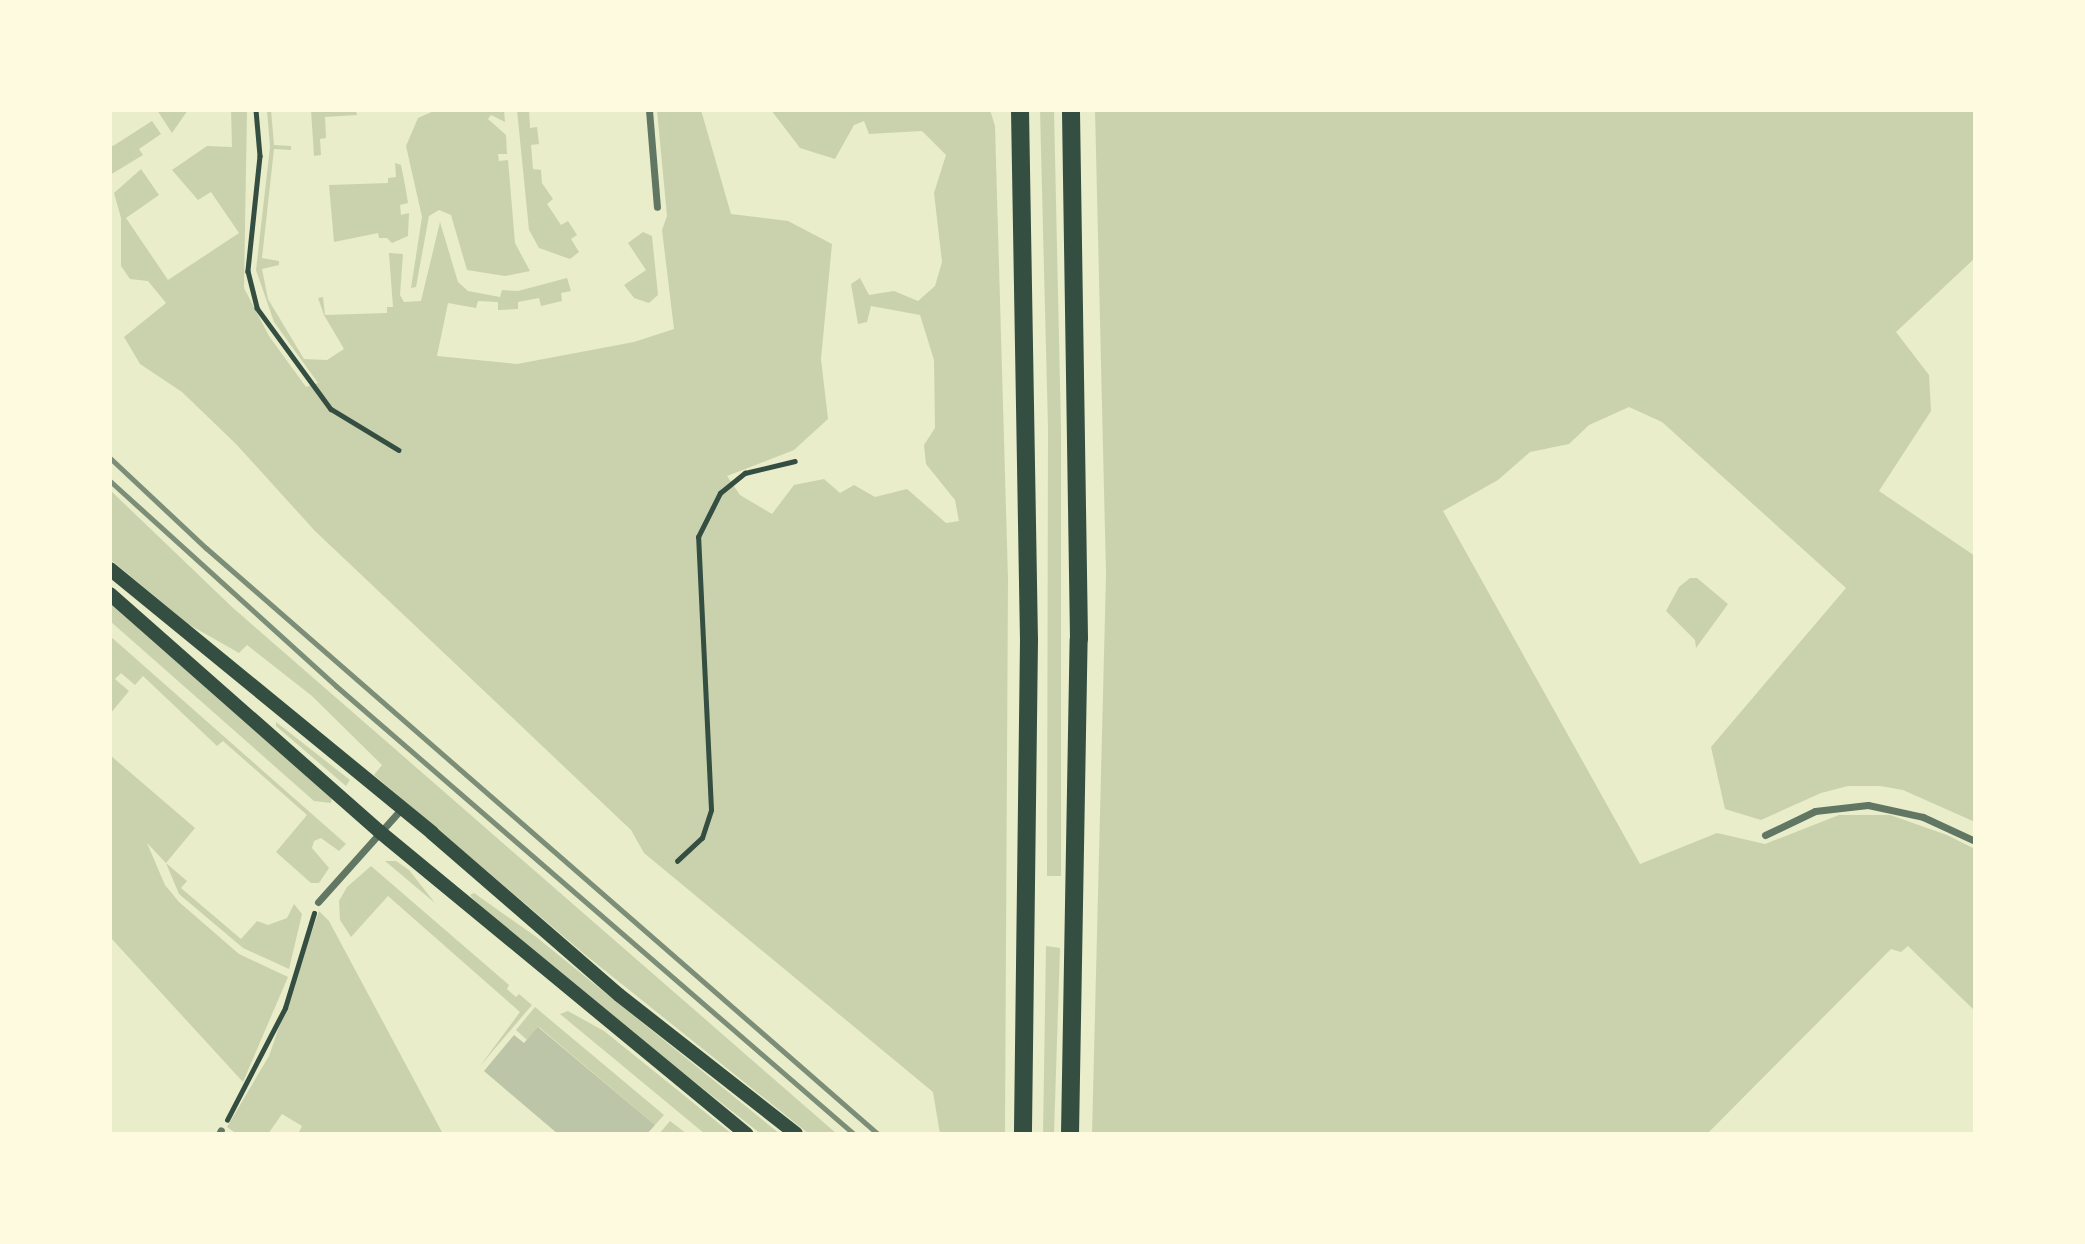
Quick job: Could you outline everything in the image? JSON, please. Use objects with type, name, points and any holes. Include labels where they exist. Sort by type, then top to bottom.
[{"type":"highway","points":[[1020,110],[1029,639],[1023,1134]]},
{"type":"highway","points":[[1070,1134],[1079,639],[1071,110]]},
{"type":"main road","points":[[110,569],[402,808],[619,995],[796,1134]]},
{"type":"main road","points":[[110,594],[380,832],[747,1134]]},
{"type":"street","points":[[649,110],[657,206]]},
{"type":"street","points":[[1765,835],[1815,811],[1868,805],[1923,817],[1975,841]]},
{"type":"street","points":[[318,901],[402,808]]},
{"type":"path","points":[[256,110],[260,156],[248,271],[257,308],[331,409],[399,450]]},
{"type":"path","points":[[677,861],[702,838],[711,810],[698,537],[720,493],[746,473],[795,461]]},
{"type":"path","points":[[220,1132],[285,1008],[318,901]]},
{"type":"green space","points":[[157,110],[188,110],[172,133]]},
{"type":"green space","points":[[231,110],[247,110],[244,288],[269,336],[306,387],[318,383],[274,322],[256,270],[270,147],[267,110],[271,110],[274,145],[291,146],[291,150],[274,149],[262,258],[279,261],[279,265],[262,269],[268,299],[304,359],[327,360],[344,349],[324,315],[318,298],[323,297],[325,315],[387,313],[387,307],[393,307],[389,253],[403,254],[400,295],[404,302],[421,301],[440,222],[458,282],[468,291],[500,297],[502,290],[518,291],[567,278],[571,291],[561,293],[562,301],[541,306],[539,298],[518,302],[518,309],[498,310],[498,302],[478,301],[476,308],[448,303],[437,356],[517,364],[634,342],[674,329],[662,230],[667,216],[657,110],[701,110],[731,214],[788,221],[832,244],[821,359],[828,419],[794,450],[727,476],[740,495],[772,514],[794,485],[824,479],[840,493],[854,485],[875,497],[907,489],[946,523],[959,521],[955,500],[926,464],[924,445],[935,428],[934,360],[920,315],[871,306],[867,322],[858,324],[851,284],[860,278],[869,295],[894,291],[918,301],[935,286],[942,262],[934,193],[946,155],[922,131],[869,134],[864,121],[854,125],[835,159],[800,148],[771,110],[990,110],[995,126],[1008,579],[1005,1134],[940,1134],[933,1092],[644,853],[631,830],[315,531],[236,444],[182,392],[140,364],[124,337],[166,303],[148,281],[130,279],[121,266],[121,218],[114,193],[141,169],[159,195],[126,218],[168,280],[239,233],[211,192],[198,200],[172,170],[207,146],[232,147]]},
{"type":"green space","points":[[311,110],[356,110],[357,115],[325,117],[326,138],[320,139],[321,155],[314,156]]},
{"type":"green space","points":[[436,110],[504,110],[505,122],[491,115],[488,119],[506,135],[507,154],[498,154],[499,161],[508,160],[515,243],[530,271],[505,276],[467,270],[451,215],[439,210],[429,216],[416,287],[411,288],[422,217],[406,146],[418,118]]},
{"type":"green space","points":[[517,110],[529,110],[530,128],[537,127],[539,144],[531,145],[533,169],[541,170],[542,183],[553,199],[547,204],[561,225],[568,221],[577,235],[571,239],[579,252],[570,259],[539,248],[529,230]]},
{"type":"green space","points":[[1040,110],[1054,110],[1061,429],[1061,876],[1047,876],[1048,429]]},
{"type":"green space","points":[[1095,110],[1975,110],[1975,258],[1896,332],[1929,375],[1931,411],[1879,491],[1975,556],[1975,822],[1903,790],[1880,786],[1848,786],[1821,793],[1761,820],[1725,809],[1711,747],[1846,588],[1662,422],[1629,407],[1589,425],[1569,444],[1530,452],[1498,480],[1443,511],[1640,864],[1717,833],[1765,844],[1839,815],[1890,815],[1947,835],[1975,849],[1975,1011],[1908,946],[1901,952],[1891,949],[1707,1134],[1092,1134],[1106,574]]},
{"type":"green space","points":[[152,121],[161,134],[139,149],[143,155],[110,175],[110,143],[113,146]]},
{"type":"green space","points":[[395,163],[401,165],[405,185],[408,203],[400,205],[401,215],[409,213],[408,236],[392,243],[387,238],[379,238],[378,233],[334,242],[329,185],[388,183],[388,178],[396,177]]},
{"type":"green space","points":[[643,232],[652,236],[658,295],[649,303],[634,298],[624,285],[646,270],[628,243]]},
{"type":"green space","points":[[110,490],[232,607],[837,1134],[809,1134],[583,953],[374,775],[382,765],[312,696],[247,645],[239,653],[188,624],[110,559]]},
{"type":"green space","points":[[1690,578],[1697,578],[1728,604],[1696,648],[1695,640],[1666,611],[1679,587]]},
{"type":"green space","points":[[110,598],[332,797],[331,803],[314,801],[110,621]]},
{"type":"green space","points":[[110,636],[346,844],[339,851],[321,838],[314,841],[312,848],[329,868],[319,883],[311,883],[276,852],[307,815],[223,741],[217,746],[143,676],[135,685],[121,673],[115,679],[129,691],[110,714]]},
{"type":"green space","points":[[276,722],[350,780],[346,786],[276,726]]},
{"type":"green space","points":[[110,755],[195,828],[166,863],[147,843],[165,885],[179,902],[239,954],[288,977],[243,1082],[110,937]]},
{"type":"green space","points":[[385,861],[396,861],[409,870],[435,903]]},
{"type":"green space","points":[[166,863],[187,881],[181,888],[241,939],[257,921],[268,925],[287,918],[294,904],[302,914],[289,969],[243,948],[179,894]]},
{"type":"green space","points":[[371,866],[509,985],[507,989],[516,997],[519,994],[532,1005],[480,1066],[520,1012],[388,896],[351,937],[340,920],[339,901],[347,887]]},
{"type":"green space","points":[[474,893],[535,936],[780,1134],[761,1134],[608,1014],[478,904],[470,895]]},
{"type":"green space","points":[[319,911],[329,921],[443,1134],[298,1134],[302,1126],[282,1114],[268,1134],[237,1134],[227,1127],[269,1056]]},
{"type":"green space","points":[[1046,946],[1060,948],[1054,1134],[1043,1134]]},
{"type":"green space","points":[[535,1007],[664,1115],[655,1125],[539,1027],[527,1040],[516,1030]]},
{"type":"green space","points":[[568,1011],[604,1031],[732,1134],[705,1134],[560,1014]]},
{"type":"green space","points":[[670,1121],[687,1134],[659,1134]]},
{"type":"building","points":[[538,1027],[655,1125],[647,1134],[558,1134],[484,1071],[514,1035],[524,1043]]},
{"type":"railway","points":[[110,458],[206,548],[878,1134]]},
{"type":"railway","points":[[110,481],[336,686],[854,1134]]}]
